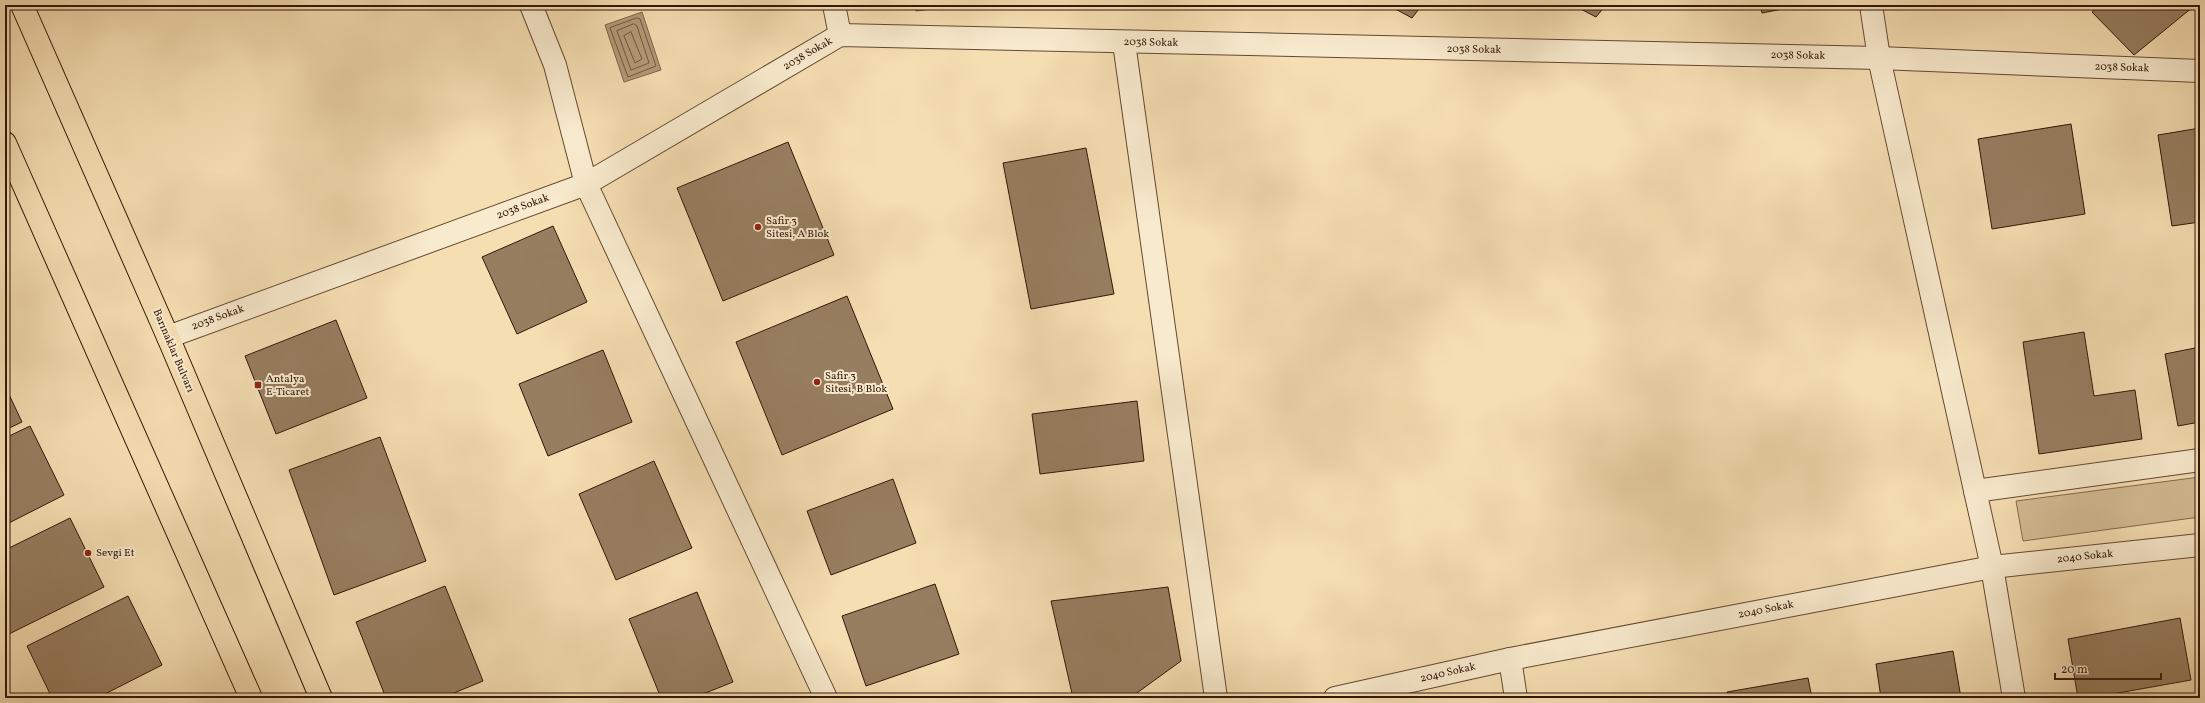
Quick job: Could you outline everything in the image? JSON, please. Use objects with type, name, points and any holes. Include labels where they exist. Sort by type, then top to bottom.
[{"type":"main road","name":"Barınaklar Bulvarı","points":[[22,5],[168,337],[321,698]]},
{"type":"main road","points":[[5,143],[248,697]]},
{"type":"street","points":[[531,5],[555,66],[586,184],[826,698]]},
{"type":"street","points":[[834,5],[840,36]]},
{"type":"street","points":[[1872,5],[1879,58],[1992,567],[2014,698]]},
{"type":"street","name":"2038 Sokak","points":[[168,337],[586,184],[840,36],[1879,58],[2200,71]]},
{"type":"street","points":[[1124,43],[1216,698]]},
{"type":"street","points":[[1975,491],[2200,460]]},
{"type":"street","name":"2040 Sokak","points":[[1335,698],[1510,659],[1992,567],[2200,545]]},
{"type":"street","points":[[1510,659],[1516,698]]},
{"type":"shaded area","points":[[2200,477],[2200,517],[2023,541],[2016,501]]},
{"type":"water","points":[[915,5],[964,5],[916,11]]},
{"type":"water","points":[[642,12],[661,70],[624,82],[605,25]]},
{"type":"building","points":[[1388,5],[1422,5],[1412,18]]},
{"type":"building","points":[[1573,5],[1606,5],[1596,17]]},
{"type":"building","points":[[1760,5],[1803,5],[1762,13]]},
{"type":"building","points":[[2100,5],[2191,5],[2193,7],[2134,55],[2092,12]]},
{"type":"building","points":[[2071,124],[2085,214],[1992,229],[1978,139]]},
{"type":"building","points":[[2200,128],[2200,222],[2172,226],[2158,135]]},
{"type":"building","name":"Safir 3 Sitesi, A Blok","points":[[788,142],[834,255],[723,301],[677,188]]},
{"type":"building","points":[[1086,148],[1114,294],[1031,309],[1003,163]]},
{"type":"building","points":[[553,226],[587,302],[517,334],[482,257]]},
{"type":"building","name":"Safir 3 Sitesi, B Blok","points":[[847,296],[893,409],[782,455],[736,342]]},
{"type":"building","points":[[336,320],[367,398],[276,434],[245,356]]},
{"type":"building","points":[[2084,332],[2094,396],[2135,390],[2142,439],[2039,454],[2023,342]]},
{"type":"building","points":[[2200,347],[2200,422],[2178,426],[2165,354]]},
{"type":"building","points":[[603,350],[632,422],[548,456],[519,384]]},
{"type":"building","points":[[5,386],[22,422],[5,430]]},
{"type":"building","points":[[1137,401],[1144,461],[1040,474],[1032,414]]},
{"type":"building","points":[[30,426],[64,495],[5,525],[5,438]]},
{"type":"building","points":[[380,437],[426,561],[334,595],[289,470]]},
{"type":"building","points":[[654,461],[692,548],[616,580],[579,494]]},
{"type":"building","points":[[893,479],[916,543],[831,575],[807,511]]},
{"type":"building","points":[[70,518],[104,587],[5,636],[5,550]]},
{"type":"building","points":[[935,584],[959,654],[866,686],[842,616]]},
{"type":"building","points":[[445,586],[483,681],[442,698],[386,698],[356,622]]},
{"type":"building","points":[[1168,587],[1181,661],[1130,698],[1073,698],[1051,601]]},
{"type":"building","points":[[697,592],[733,682],[693,698],[661,698],[629,619]]},
{"type":"building","points":[[128,596],[162,665],[97,698],[52,698],[27,646]]},
{"type":"building","points":[[2180,618],[2191,680],[2090,698],[2078,698],[2068,639]]},
{"type":"building","points":[[1953,651],[1961,698],[1881,698],[1876,664]]},
{"type":"building","points":[[1808,678],[1812,698],[1728,698],[1727,692]]},
{"type":"place","name":"Safir 3 Sitesi, A Blok","points":[[758,227]]},
{"type":"place","name":"Safir 3 Sitesi, B Blok","points":[[817,382]]},
{"type":"place","name":"Antalya E-Ticaret","points":[[258,385]]},
{"type":"place","name":"Sevgi Et","points":[[88,553]]}]
